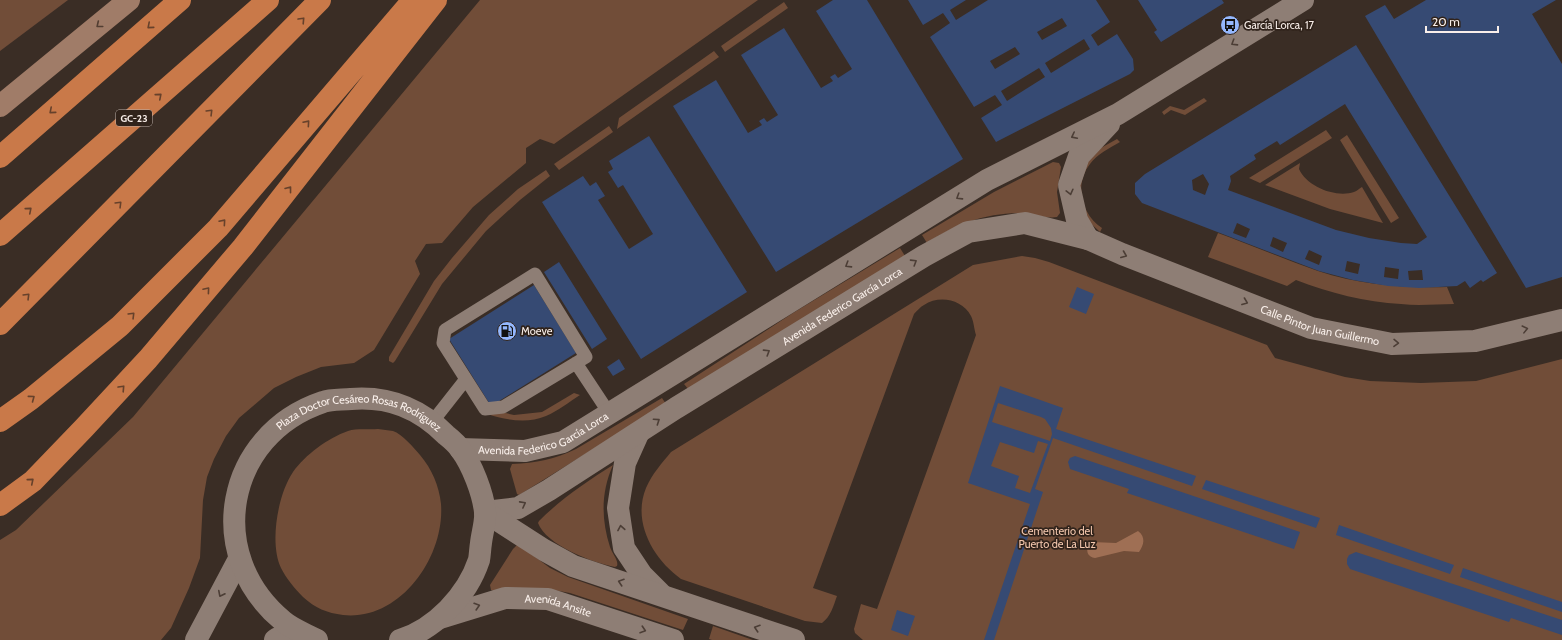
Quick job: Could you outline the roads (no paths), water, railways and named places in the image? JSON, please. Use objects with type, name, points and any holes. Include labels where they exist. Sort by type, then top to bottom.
[{"type":"highway","points":[[0,157],[180,0]]},
{"type":"highway","name":"GC-23","points":[[0,235],[268,0]]},
{"type":"highway","points":[[0,324],[320,0]]},
{"type":"highway","points":[[0,421],[31,399],[120,326],[218,228],[413,0]]},
{"type":"highway","points":[[0,505],[33,481],[148,359],[243,247],[436,0]]},
{"type":"street","points":[[0,106],[129,0]]},
{"type":"street","name":"Avenida Federico García Lorca","points":[[460,449],[525,451],[563,442],[987,180],[1118,114],[1303,0]]},
{"type":"street","name":"Avenida Federico García Lorca","points":[[1088,239],[1077,220],[1068,185],[1079,156],[1118,114]]},
{"type":"street","name":"Avenida Federico García Lorca","points":[[485,512],[518,508],[638,434],[676,408],[924,256],[968,232],[1026,222],[1088,239]]},
{"type":"street","name":"Calle Pintor Juan Guillermo","points":[[1088,239],[1122,254],[1311,328],[1392,344],[1475,341],[1562,320]]},
{"type":"street","name":"Plaza Doctor Cesáreo Rosas Rodríguez","points":[[316,640],[283,622],[256,594],[239,559],[234,526],[237,493],[248,462],[268,435],[294,414],[325,401],[358,399],[383,399],[409,408],[433,421],[460,449],[474,473],[485,512],[479,560],[463,592],[440,618],[413,636],[400,640]]},
{"type":"street","points":[[638,434],[625,463],[618,508],[624,548],[642,575],[663,595]]},
{"type":"street","points":[[485,512],[544,550],[573,566],[794,640]]},
{"type":"street","points":[[196,640],[239,559]]},
{"type":"street","name":"Avenida Ansite","points":[[440,618],[505,598],[548,599],[674,640]]},
{"type":"street","points":[[275,640],[278,638],[308,640]]},
{"type":"lane","points":[[535,274],[586,357],[504,407],[485,409],[466,379],[443,343],[445,330],[535,274]]},
{"type":"lane","points":[[576,363],[609,413]]},
{"type":"lane","points":[[433,421],[466,379]]},
{"type":"place","name":"García Lorca, 17","points":[[1230,25]]},
{"type":"place","name":"Moeve","points":[[507,331]]},
{"type":"park label","name":"Cementerio del Puerto de La Luz","points":[[1057,537]]}]
